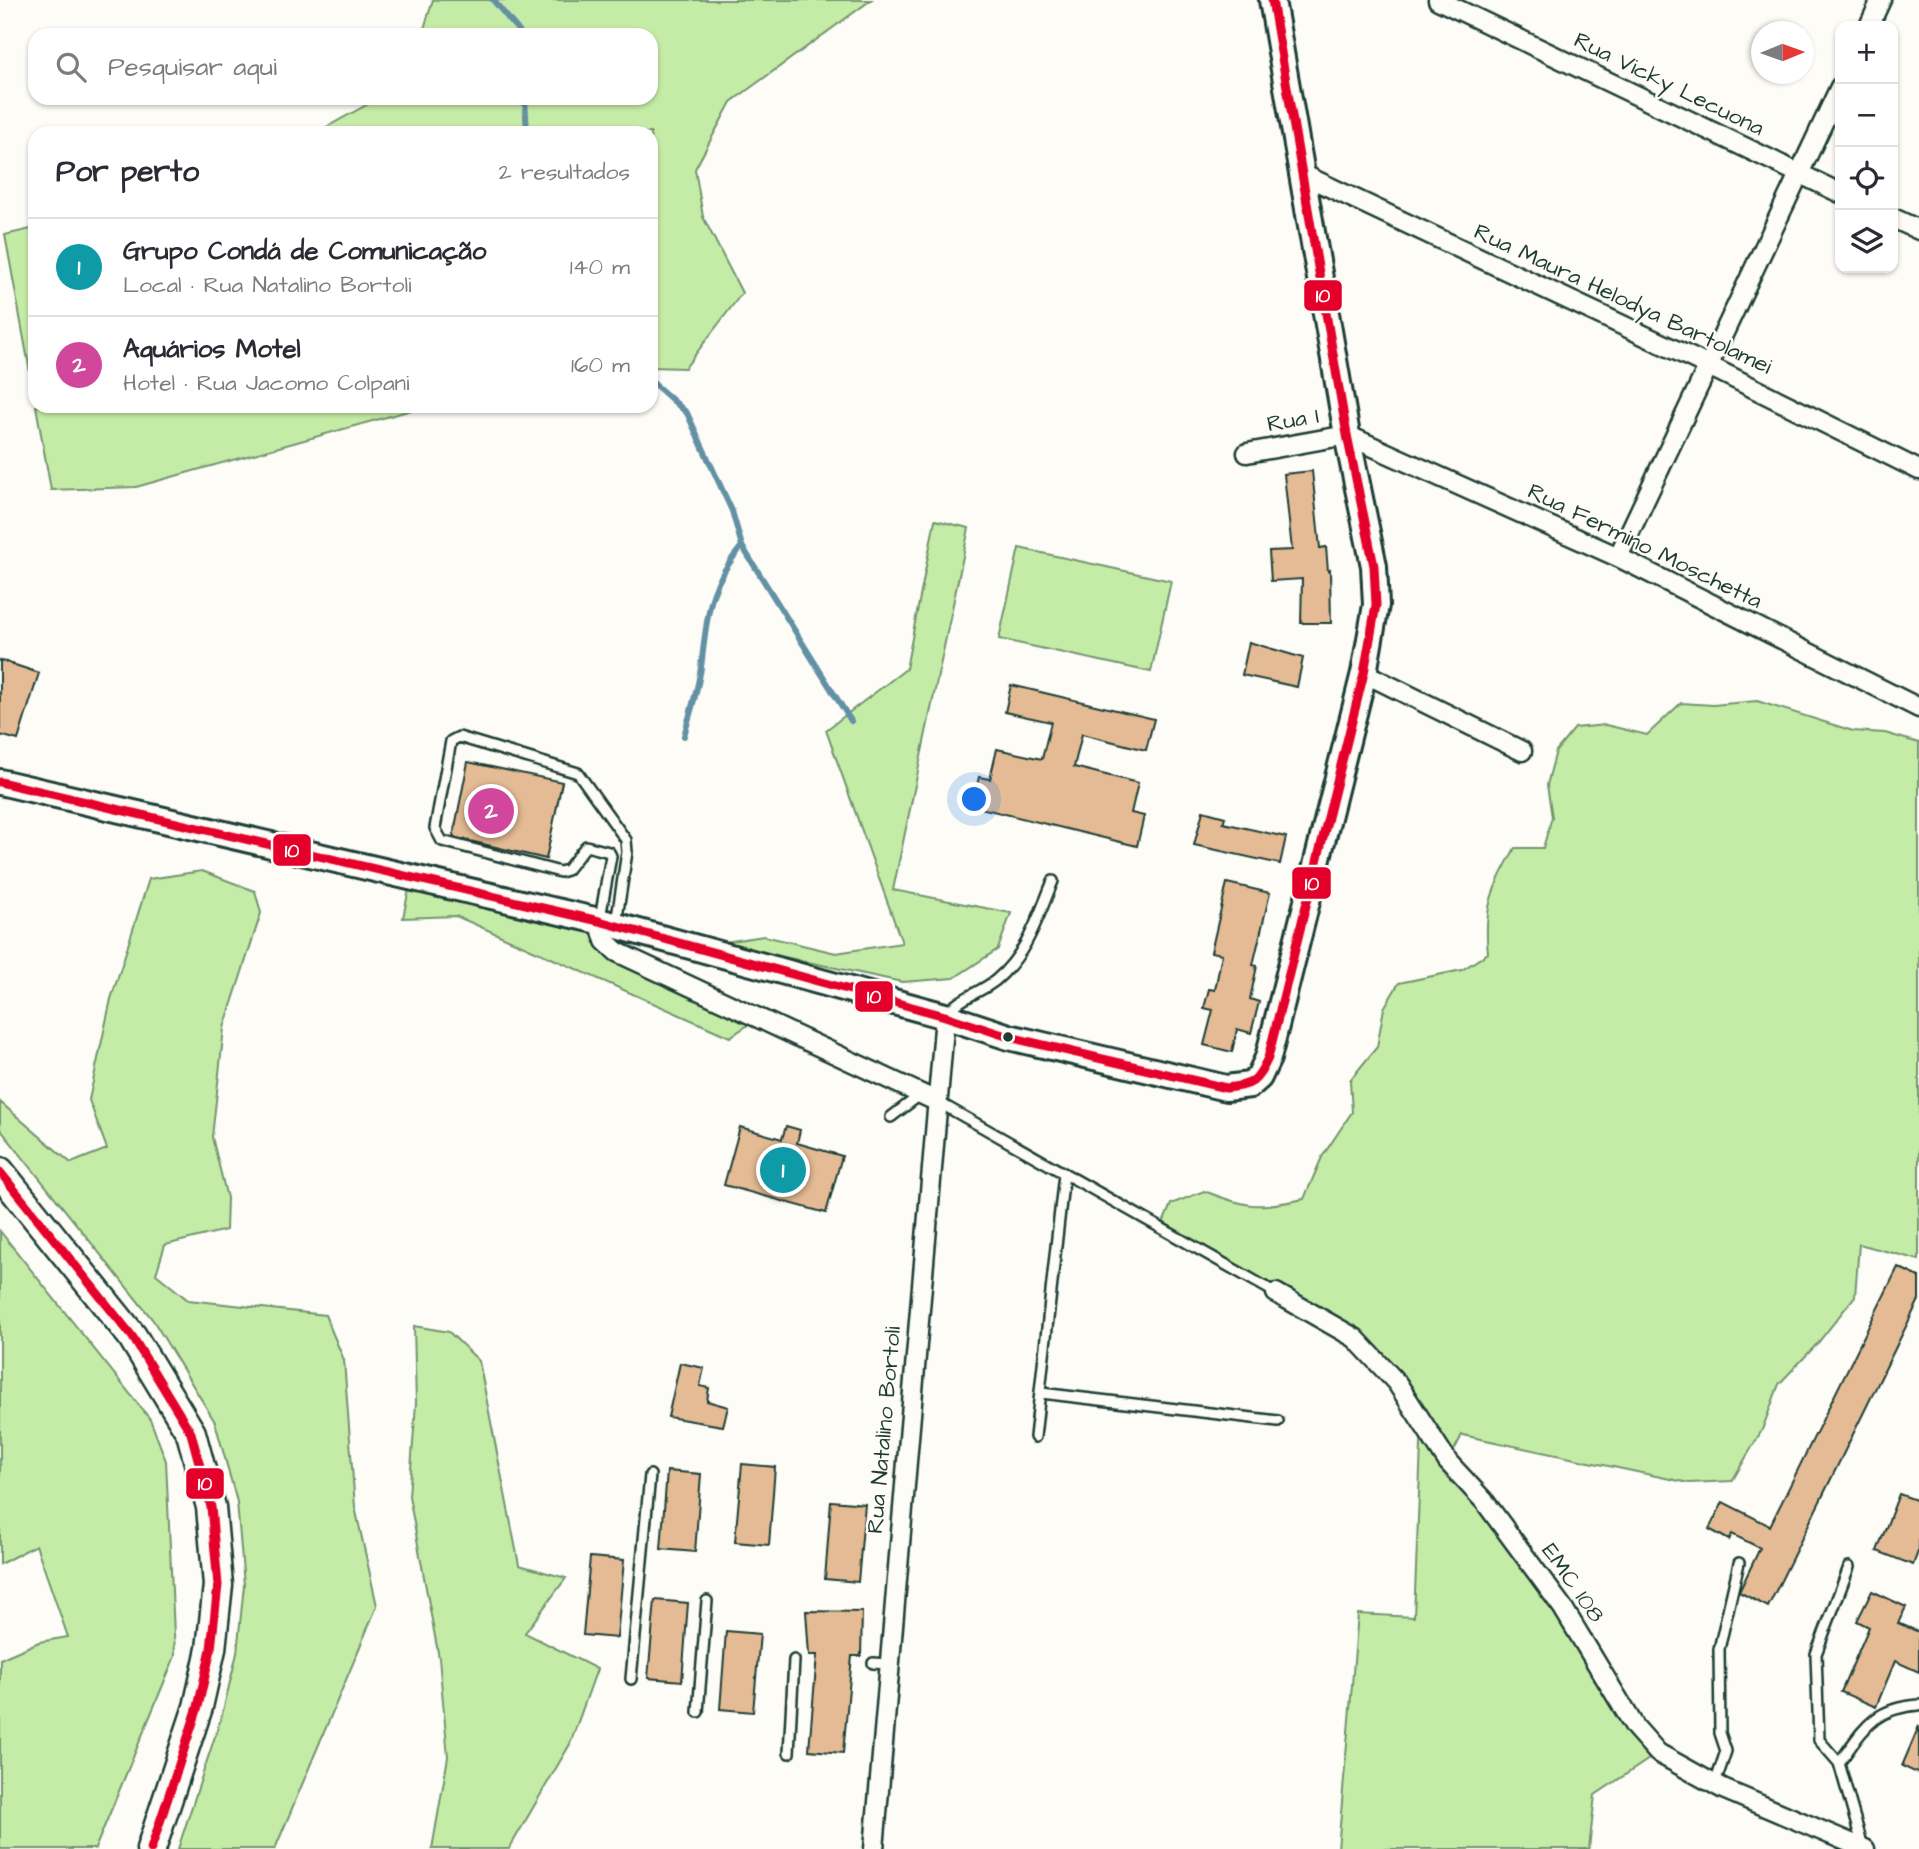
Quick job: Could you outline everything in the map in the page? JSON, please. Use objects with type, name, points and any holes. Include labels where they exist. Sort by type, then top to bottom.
[{"type":"main road","points":[[0,1172],[132,1336],[191,1433],[211,1507],[218,1585],[211,1649],[198,1707],[151,1849]]},
{"type":"street","points":[[0,782],[608,924],[945,1016],[1009,1037],[1226,1088],[1251,1085],[1259,1077],[1268,1058],[1284,1001],[1364,673],[1376,605],[1374,566],[1347,435],[1272,0]]},
{"type":"street","name":"Rua Vicky Lecuona","points":[[1438,0],[1835,191]]},
{"type":"street","points":[[1871,21],[1881,0]]},
{"type":"street","points":[[1618,557],[1835,98]]},
{"type":"street","name":"Rua Maura Helodya Bartolamei","points":[[1304,175],[1709,366],[1919,470]]},
{"type":"street","points":[[1898,220],[1919,230]]},
{"type":"street","name":"Rua I","points":[[1247,453],[1347,435]]},
{"type":"street","name":"Rua Fermino Moschetta","points":[[1347,435],[1618,557],[1919,708]]},
{"type":"street","points":[[1364,673],[1522,751]]},
{"type":"street","points":[[608,924],[605,941],[617,952],[929,1097]]},
{"type":"street","name":"Rua Natalino Bortoli","points":[[874,1849],[881,1664],[929,1097],[945,1016]]},
{"type":"street","name":"EMC 108","points":[[1276,1293],[1355,1338],[1397,1383],[1448,1462],[1485,1502],[1563,1608],[1635,1727],[1658,1753],[1715,1784],[1800,1823],[1864,1848]]},
{"type":"lane","points":[[459,737],[578,773],[626,840],[627,852],[608,924],[609,852],[586,846],[567,870],[560,872],[442,841],[435,828],[451,740],[459,737]]},
{"type":"lane","points":[[945,1016],[952,1007],[995,981],[1023,952],[1053,881]]},
{"type":"lane","points":[[891,1117],[929,1097],[1276,1293]]},
{"type":"lane","points":[[1035,1437],[1064,1174]]},
{"type":"lane","points":[[1041,1393],[1278,1421]]},
{"type":"lane","points":[[631,1679],[650,1475]]},
{"type":"lane","points":[[1715,1784],[1726,1751],[1720,1733],[1719,1649],[1739,1563]]},
{"type":"lane","points":[[1849,1567],[1816,1654],[1819,1740],[1839,1763],[1864,1848]]},
{"type":"lane","points":[[698,1712],[707,1601]]},
{"type":"lane","points":[[789,1753],[794,1660]]},
{"type":"lane","points":[[1839,1763],[1874,1717],[1904,1706],[1919,1705]]},
{"type":"green space","points":[[433,0],[871,0],[731,102],[695,169],[703,217],[742,293],[685,368],[658,367],[658,126],[329,126],[366,105],[658,105],[658,28],[424,28]]},
{"type":"green space","points":[[28,230],[28,361],[5,235]]},
{"type":"green space","points":[[37,413],[401,413],[136,487],[51,490]]},
{"type":"green space","points":[[935,520],[969,528],[893,890],[1011,913],[998,949],[954,978],[902,982],[718,943],[764,936],[836,953],[902,943],[826,730],[906,669]]},
{"type":"green space","points":[[1019,548],[1171,581],[1151,672],[999,639]]},
{"type":"green space","points":[[1757,701],[1853,731],[1885,733],[1919,743],[1919,1260],[1859,1244],[1855,1296],[1817,1344],[1779,1384],[1762,1430],[1732,1481],[1689,1483],[1462,1435],[1448,1462],[1658,1753],[1595,1795],[1589,1849],[1338,1849],[1358,1614],[1414,1617],[1422,1421],[1355,1338],[1161,1228],[1171,1204],[1204,1191],[1253,1205],[1304,1199],[1322,1157],[1352,1112],[1350,1080],[1377,1047],[1384,1008],[1399,983],[1462,970],[1488,953],[1487,922],[1495,886],[1515,848],[1543,848],[1552,817],[1547,785],[1556,751],[1575,728],[1606,725],[1647,735],[1681,703],[1713,705]]},
{"type":"green space","points":[[202,871],[255,891],[261,913],[224,1028],[212,1137],[227,1198],[226,1230],[165,1245],[156,1274],[188,1300],[325,1315],[344,1360],[355,1507],[377,1606],[275,1849],[178,1849],[222,1715],[237,1653],[244,1585],[237,1502],[215,1422],[153,1320],[0,1129],[0,1102],[71,1163],[107,1149],[89,1100],[111,999],[149,879]]},
{"type":"green space","points":[[411,879],[599,921],[605,941],[760,1017],[730,1037],[456,916],[403,918]]},
{"type":"green space","points":[[0,1231],[150,1419],[166,1461],[175,1656],[95,1849],[0,1849],[0,1659],[39,1642],[68,1637],[36,1545],[0,1564]]},
{"type":"green space","points":[[414,1326],[449,1332],[479,1361],[519,1565],[566,1578],[525,1633],[597,1669],[570,1744],[509,1849],[432,1849],[448,1757],[439,1658],[409,1496],[416,1403]]},
{"type":"building","points":[[1312,471],[1320,548],[1326,547],[1328,571],[1330,570],[1331,623],[1301,623],[1302,579],[1271,581],[1269,551],[1292,550],[1284,474]]},
{"type":"building","points":[[1249,642],[1303,658],[1297,687],[1242,675]]},
{"type":"building","points":[[0,660],[39,673],[18,740],[0,735]]},
{"type":"building","points":[[1011,685],[1154,719],[1146,750],[1082,734],[1074,767],[1138,783],[1131,813],[1144,816],[1137,846],[972,806],[979,777],[990,779],[997,749],[1042,759],[1051,722],[1005,712]]},
{"type":"building","points":[[468,762],[562,782],[546,859],[453,837]]},
{"type":"building","points":[[1203,811],[1225,817],[1223,823],[1286,837],[1280,864],[1194,845]]},
{"type":"building","points":[[1227,883],[1270,893],[1253,965],[1257,966],[1250,999],[1259,1002],[1251,1033],[1237,1029],[1232,1052],[1204,1045],[1213,1010],[1204,1008],[1209,989],[1215,990],[1222,954],[1211,952]]},
{"type":"building","points":[[786,1126],[800,1130],[797,1143],[842,1156],[826,1213],[724,1185],[740,1127],[782,1139]]},
{"type":"building","points":[[1898,1267],[1919,1277],[1919,1300],[1768,1607],[1739,1592],[1760,1548],[1732,1534],[1729,1540],[1709,1529],[1723,1502],[1770,1526]]},
{"type":"building","points":[[680,1363],[704,1368],[700,1386],[709,1388],[707,1401],[728,1407],[723,1426],[668,1417]]},
{"type":"building","points":[[742,1464],[775,1467],[769,1545],[735,1542]]},
{"type":"building","points":[[667,1471],[701,1474],[695,1552],[661,1549]]},
{"type":"building","points":[[1899,1494],[1919,1501],[1919,1549],[1913,1565],[1877,1551]]},
{"type":"building","points":[[831,1501],[865,1504],[858,1582],[825,1579]]},
{"type":"building","points":[[590,1557],[624,1560],[617,1638],[583,1635]]},
{"type":"building","points":[[1872,1591],[1906,1607],[1898,1623],[1919,1632],[1919,1672],[1895,1661],[1876,1707],[1841,1692],[1869,1627],[1857,1621]]},
{"type":"building","points":[[655,1600],[688,1603],[682,1681],[648,1678]]},
{"type":"building","points":[[806,1611],[862,1612],[861,1656],[852,1656],[843,1753],[809,1750],[817,1655],[809,1655]]},
{"type":"building","points":[[726,1631],[760,1634],[753,1712],[720,1709]]},
{"type":"building","points":[[1919,1726],[1919,1774],[1902,1766]]},
{"type":"waterway","points":[[493,0],[516,28]]},
{"type":"waterway","points":[[525,105],[527,126]]},
{"type":"waterway","points":[[658,387],[687,413],[732,511],[742,546],[851,721]]},
{"type":"waterway","points":[[684,736],[700,676],[708,617],[715,589],[730,561],[742,546]]},
{"type":"transit line","name":"10","points":[[0,782],[599,921],[945,1016],[1009,1037],[1226,1088],[1253,1081],[1268,1058],[1364,673],[1376,605],[1374,566],[1347,435],[1272,0]]},
{"type":"transit line","name":"10","points":[[0,1172],[132,1336],[191,1433],[211,1507],[218,1585],[211,1649],[198,1707],[151,1849]]},
{"type":"place","name":"Aquários Motel","points":[[491,811]]},
{"type":"place","name":"Grupo Condá de Comunicação","points":[[783,1170]]}]
